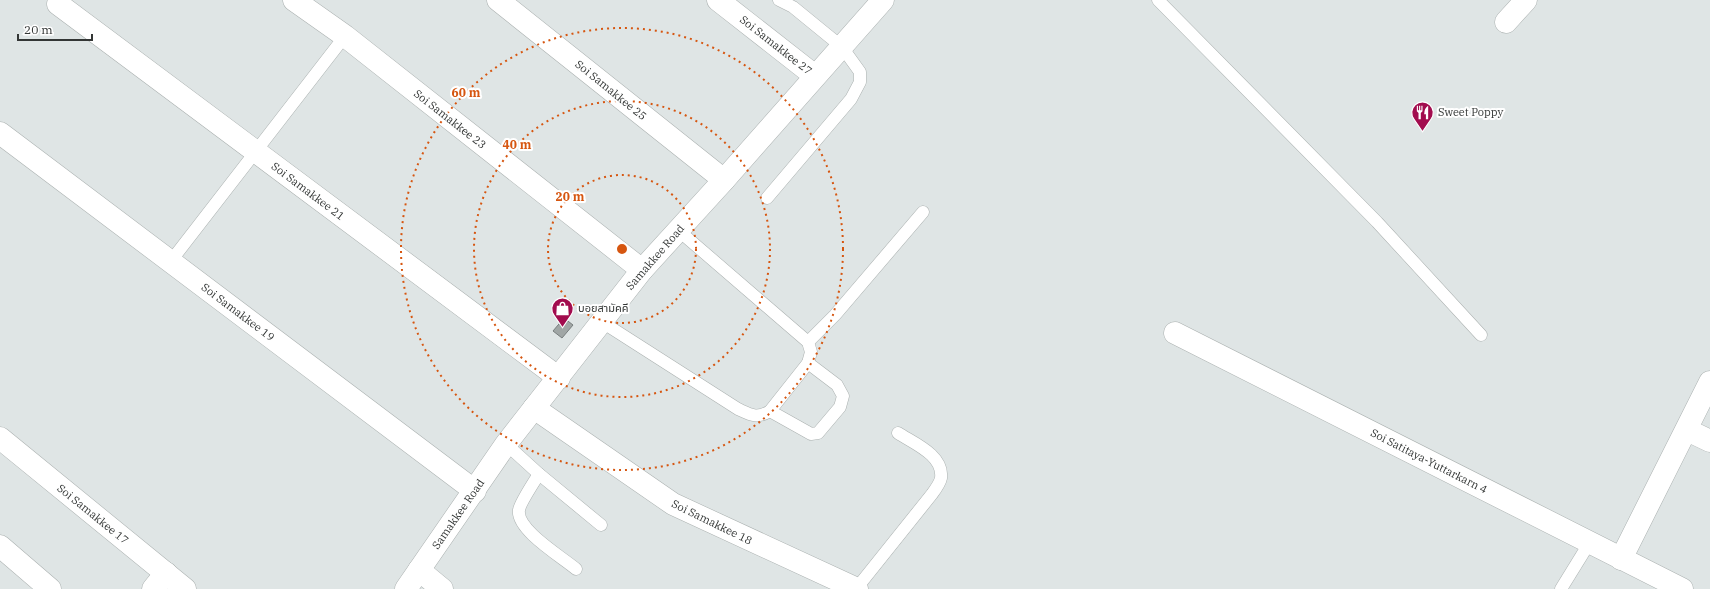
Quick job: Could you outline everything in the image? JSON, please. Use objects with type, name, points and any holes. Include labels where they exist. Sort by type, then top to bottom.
[{"type":"street","name":"Soi Samakkee 23","points":[[294,0],[345,36],[642,270]]},
{"type":"street","name":"Soi Samakkee 25","points":[[498,0],[724,180]]},
{"type":"street","name":"Soi Samakkee 27","points":[[718,0],[815,76]]},
{"type":"street","name":"Samakkee Road","points":[[406,589],[506,444],[642,270],[724,180],[883,0]]},
{"type":"street","points":[[1506,22],[1526,0]]},
{"type":"street","name":"Soi Samakkee 21","points":[[58,4],[558,378]]},
{"type":"street","name":"Soi Samakkee 19","points":[[0,132],[475,491]]},
{"type":"street","name":"Soi Satitaya-Yuttarkarn 4","points":[[1175,333],[1682,589]]},
{"type":"street","points":[[1621,559],[1710,382]]},
{"type":"street","name":"Soi Samakkee 18","points":[[534,408],[672,504],[851,587]]},
{"type":"street","points":[[1687,430],[1710,441]]},
{"type":"street","name":"Soi Samakkee 17","points":[[0,438],[159,581],[185,589]]},
{"type":"street","points":[[0,546],[50,589]]},
{"type":"street","points":[[419,570],[442,589]]},
{"type":"lane","points":[[767,198],[851,99],[860,82],[860,72],[842,47],[793,7],[779,0]]},
{"type":"lane","points":[[1158,0],[1377,222],[1481,335]]},
{"type":"lane","points":[[171,261],[345,36]]},
{"type":"lane","points":[[808,342],[835,315],[923,212]]},
{"type":"lane","points":[[602,322],[738,409],[754,416],[762,416],[770,411],[808,363],[810,352],[808,342],[678,230]]},
{"type":"lane","points":[[770,411],[811,434],[818,433],[840,407],[843,396],[837,385],[808,363]]},
{"type":"lane","points":[[851,587],[932,494],[941,479],[940,467],[933,456],[898,432]]},
{"type":"lane","points":[[506,444],[539,474],[602,525]]},
{"type":"lane","points":[[539,474],[519,509],[519,519],[527,530],[576,569]]},
{"type":"lane","points":[[1561,589],[1590,542]]},
{"type":"building","points":[[564,318],[573,325],[562,338],[553,331]]},
{"type":"place","name":"Sweet Poppy","points":[[1423,132]]},
{"type":"place","name":"บอยสามัคคี","points":[[563,328]]}]
